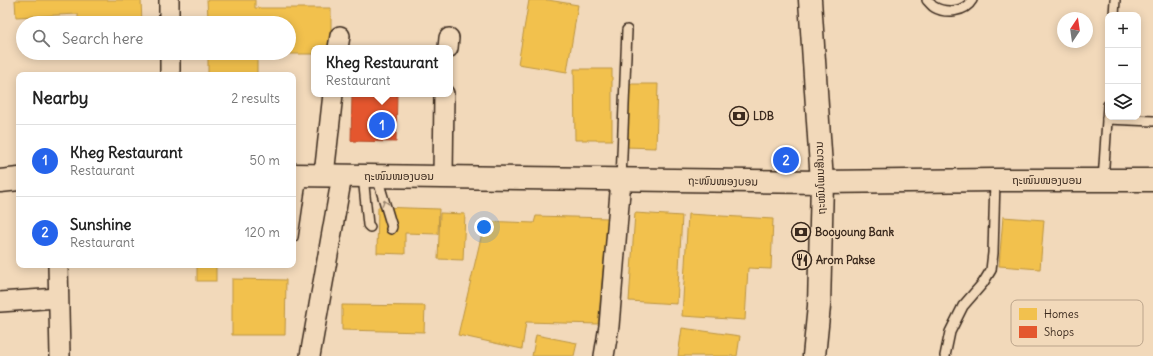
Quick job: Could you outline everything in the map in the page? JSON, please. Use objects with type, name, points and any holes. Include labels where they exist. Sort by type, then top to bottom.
[{"type":"street","points":[[169,0],[169,16]]},
{"type":"street","name":"ຖະໜົນໂພນສີນວນ","points":[[810,0],[822,182],[819,306],[814,356]]},
{"type":"street","points":[[170,60],[170,72]]},
{"type":"street","points":[[310,356],[351,176],[334,97]]},
{"type":"street","points":[[443,176],[444,97]]},
{"type":"street","name":"ຖະໜົນໜອງບອນ","points":[[298,175],[822,182],[1153,180]]},
{"type":"street","points":[[0,181],[16,179]]},
{"type":"street","points":[[604,356],[610,326],[621,180]]},
{"type":"street","points":[[58,268],[60,356]]},
{"type":"street","points":[[0,302],[58,298]]},
{"type":"lane","points":[[927,0],[934,7],[945,10],[959,11],[969,5],[972,0]]},
{"type":"lane","points":[[1114,12],[1115,0]]},
{"type":"lane","points":[[621,180],[627,30]]},
{"type":"lane","points":[[1103,181],[1107,120]]},
{"type":"lane","points":[[1130,120],[1153,121]]},
{"type":"lane","points":[[296,200],[298,175]]},
{"type":"lane","points":[[351,176],[370,228]]},
{"type":"lane","points":[[351,176],[392,227],[391,229]]},
{"type":"lane","points":[[945,356],[950,332],[963,306],[983,283],[990,270],[993,253],[995,180]]},
{"type":"building: Homes","points":[[15,0],[141,0],[142,16],[78,16],[78,14],[16,17]]},
{"type":"building: Homes","points":[[207,0],[255,0],[255,8],[331,8],[331,45],[311,45],[311,54],[296,54],[296,16],[208,16]]},
{"type":"building: Homes","points":[[529,0],[548,0],[578,5],[567,72],[518,64]]},
{"type":"building: Homes","points":[[208,60],[257,60],[257,72],[208,72]]},
{"type":"building: Homes","points":[[574,69],[612,69],[612,140],[575,140]]},
{"type":"building: Homes","points":[[626,84],[658,84],[656,148],[625,147]]},
{"type":"building: Homes","points":[[378,207],[439,209],[438,234],[405,233],[405,254],[377,253]]},
{"type":"building: Homes","points":[[440,213],[465,214],[463,260],[438,259]]},
{"type":"building: Homes","points":[[635,213],[682,216],[677,304],[629,301]]},
{"type":"building: Homes","points":[[688,214],[773,219],[771,269],[748,268],[745,320],[682,316]]},
{"type":"building: Homes","points":[[536,216],[608,218],[598,324],[526,322],[522,349],[458,335],[483,229],[482,221],[534,223]]},
{"type":"building: Homes","points":[[1003,217],[1044,220],[1040,269],[999,266]]},
{"type":"building: Homes","points":[[197,268],[216,268],[216,281],[197,281]]},
{"type":"building: Homes","points":[[232,279],[286,280],[285,335],[232,335]]},
{"type":"building: Homes","points":[[342,305],[425,306],[424,332],[342,330]]},
{"type":"building: Homes","points":[[682,328],[740,336],[737,356],[678,356]]},
{"type":"building: Homes","points":[[536,335],[577,343],[574,356],[532,356]]},
{"type":"building: Shops","points":[[352,97],[397,97],[396,142],[351,141]]},
{"type":"place","name":"LDB","points":[[739,116]]},
{"type":"place","name":"Kheg Restaurant","points":[[382,125]]},
{"type":"place","name":"Sunshine","points":[[786,160]]},
{"type":"place","name":"Booyoung Bank","points":[[801,232]]},
{"type":"place","name":"Arom Pakse","points":[[802,260]]}]
